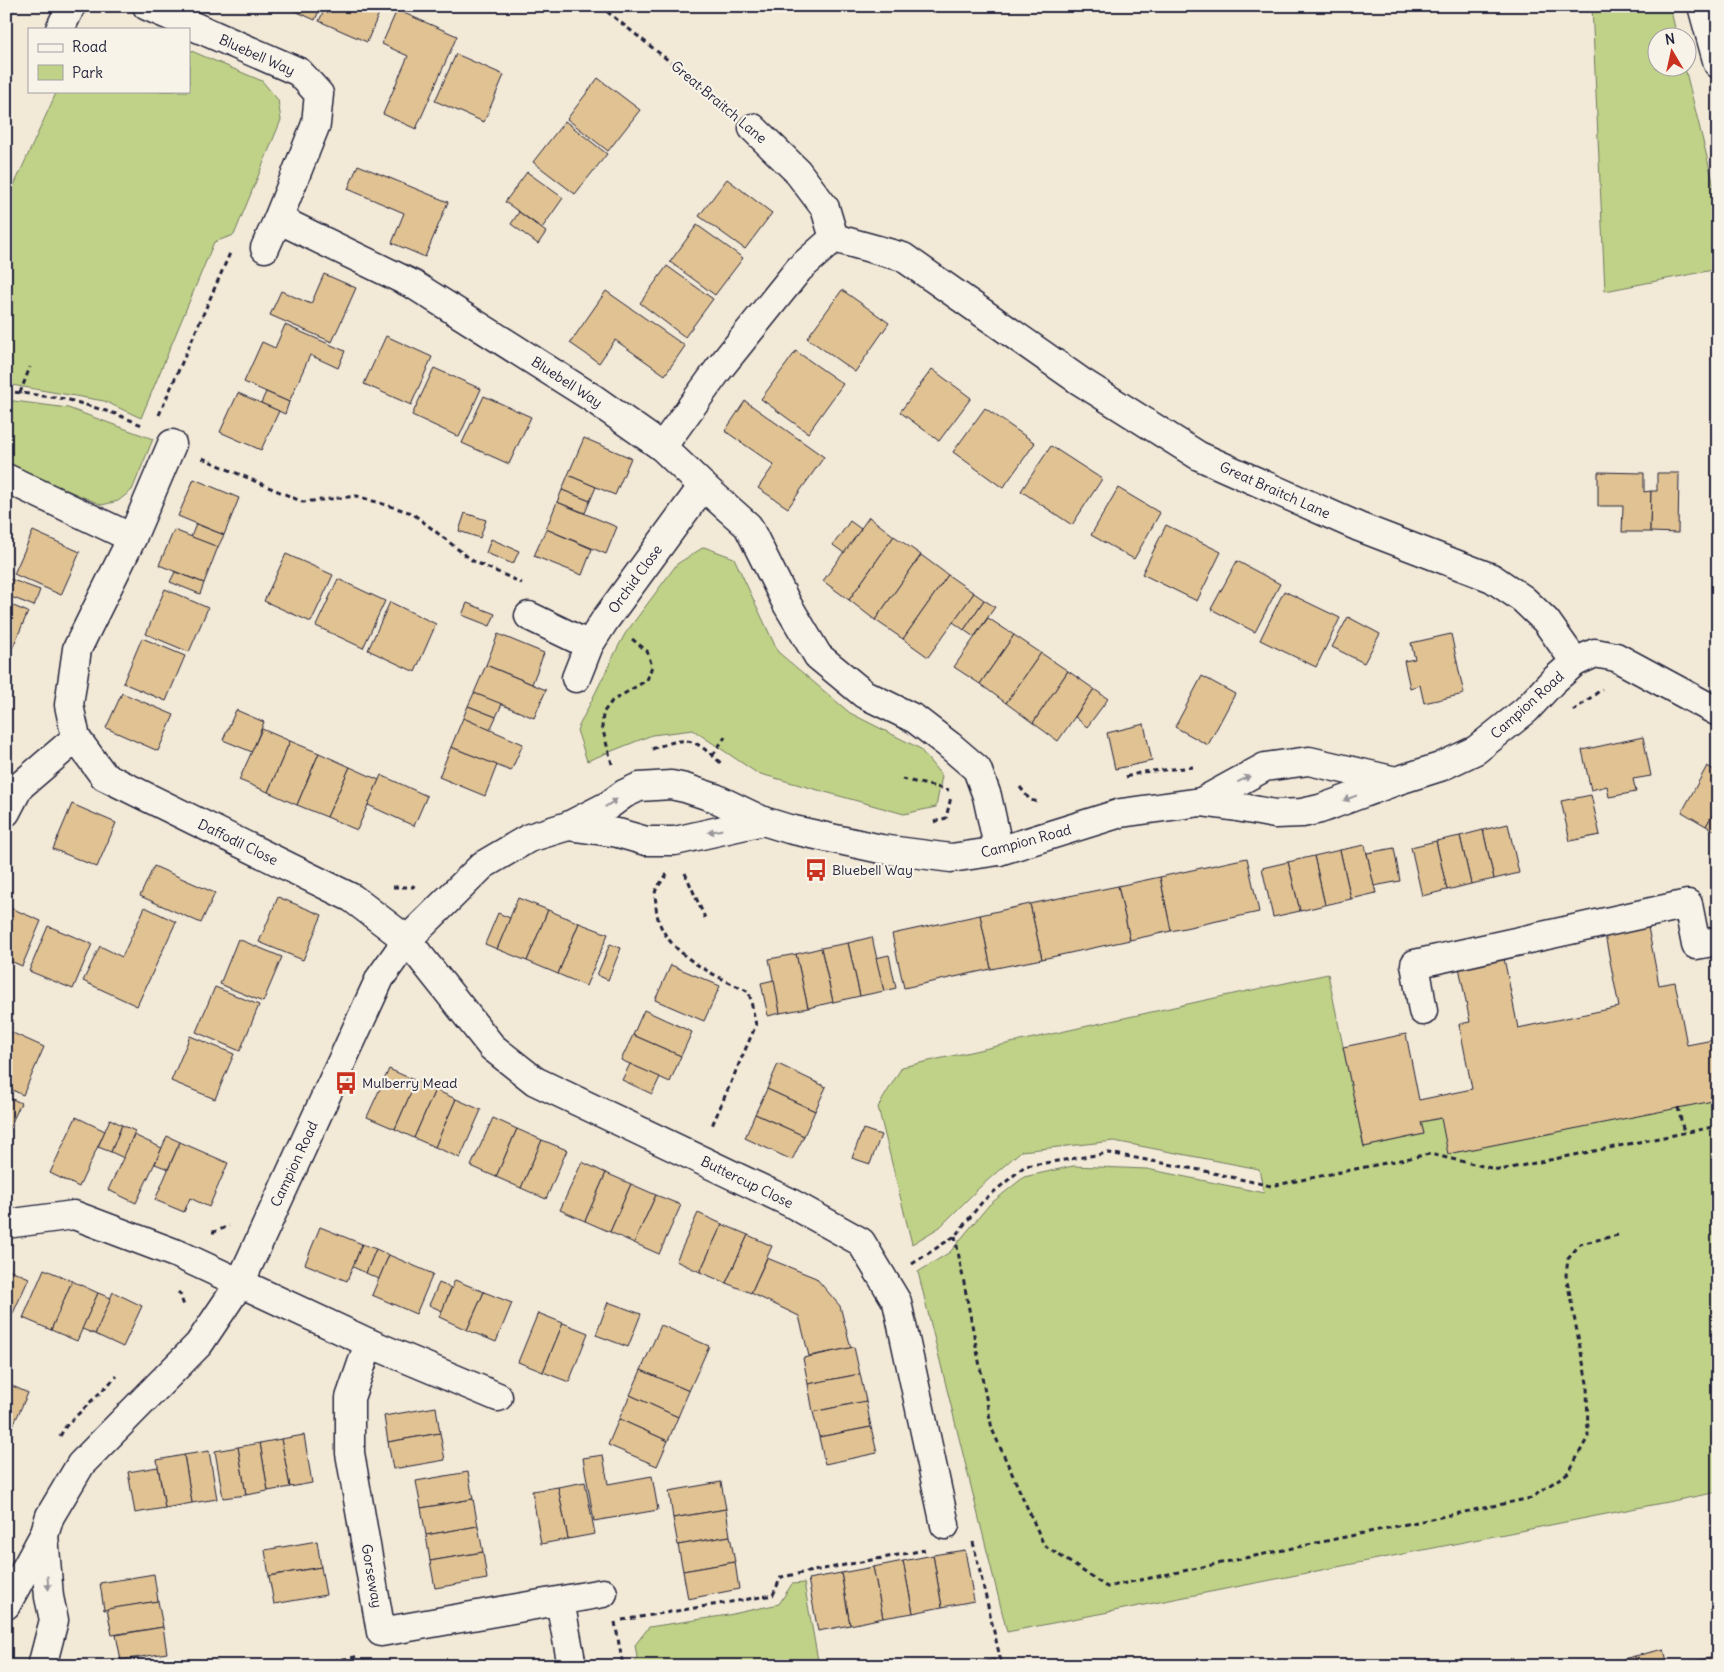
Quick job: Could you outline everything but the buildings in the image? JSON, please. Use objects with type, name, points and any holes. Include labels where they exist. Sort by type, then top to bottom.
[{"type":"street","points":[[60,28],[71,6]]},
{"type":"street","name":"Bluebell Way","points":[[147,6],[298,72],[319,94],[316,124],[278,219],[414,285],[591,397],[662,447],[748,526],[787,604],[818,656],[864,694],[915,718],[977,769],[987,796],[999,851]]},
{"type":"street","points":[[1702,6],[1718,64]]},
{"type":"street","name":"Great Braitch Lane","points":[[753,128],[797,171],[825,208],[834,238],[903,257],[1080,381],[1199,456],[1359,527],[1492,578],[1523,599],[1540,616],[1575,662]]},
{"type":"street","points":[[265,248],[278,219]]},
{"type":"street","points":[[662,447],[718,370],[799,269],[834,238]]},
{"type":"street","name":"Daffodil Close","points":[[172,444],[132,538],[77,650],[69,704],[76,738],[104,776],[352,898],[407,940]]},
{"type":"street","points":[[6,478],[132,538]]},
{"type":"street","name":"Orchid Close","points":[[576,678],[589,645],[605,620],[703,486]]},
{"type":"street","points":[[529,616],[589,645]]},
{"type":"street","points":[[1575,662],[1595,653],[1616,657],[1718,712]]},
{"type":"street","name":"Campion Road","points":[[6,1605],[44,1535],[50,1516],[81,1464],[199,1344],[240,1283],[380,978],[407,940],[483,866],[529,838],[568,826],[639,787],[671,785],[715,798],[763,821],[789,829],[881,849],[951,858],[999,851],[1121,813],[1201,802],[1276,814],[1320,809],[1440,767],[1476,750],[1526,710],[1553,681],[1575,662]]},
{"type":"street","points":[[6,812],[20,787],[76,738]]},
{"type":"street","name":"Campion Road","points":[[1201,802],[1264,767],[1298,762],[1308,761],[1396,781]]},
{"type":"street","name":"Campion Road","points":[[568,826],[618,833],[646,841],[675,841],[763,821]]},
{"type":"street","points":[[1423,1011],[1415,964],[1688,904],[1696,945],[1718,941]]},
{"type":"street","name":"Buttercup Close","points":[[407,940],[492,1047],[536,1081],[789,1202],[861,1242],[897,1302],[947,1536]]},
{"type":"street","points":[[6,1224],[74,1215],[180,1255],[369,1343],[498,1396]]},
{"type":"street","name":"Gorseway","points":[[369,1343],[350,1398],[350,1453],[381,1632],[603,1593]]},
{"type":"street","name":"Campion Road","points":[[42,1666],[54,1620],[44,1535]]},
{"type":"street","points":[[560,1601],[572,1666]]},
{"type":"path","name":"Great Braitch Lane","points":[[600,6],[753,128]]},
{"type":"path","points":[[156,421],[230,253]]},
{"type":"path","points":[[20,393],[30,367]]},
{"type":"path","points":[[6,391],[66,400],[116,414]]},
{"type":"path","points":[[172,444],[302,502],[357,496],[412,513],[473,561],[523,584]]},
{"type":"path","points":[[605,620],[647,651],[652,666],[647,680],[612,701],[603,713],[602,727],[612,765],[620,761]]},
{"type":"path","points":[[713,756],[725,737]]},
{"type":"path","points":[[644,752],[652,749],[657,786]]},
{"type":"path","points":[[902,779],[952,790]]},
{"type":"path","points":[[675,841],[676,858],[666,877],[655,891],[656,914],[665,935],[690,960],[716,976],[749,992],[756,1024],[698,1159]]},
{"type":"path","points":[[684,873],[705,918]]},
{"type":"path","points":[[1678,1108],[1684,1133]]},
{"type":"path","points":[[916,1262],[955,1236],[983,1201],[1025,1166],[1109,1153],[1200,1170],[1270,1186],[1430,1154],[1500,1170],[1718,1126]]},
{"type":"path","points":[[955,1236],[992,1429],[1044,1545],[1107,1587],[1531,1498],[1569,1472],[1588,1437],[1587,1383],[1566,1275],[1568,1258],[1580,1244],[1618,1235]]},
{"type":"path","points":[[623,1666],[615,1621],[773,1595],[781,1577],[947,1536],[973,1542],[1002,1666]]},
{"type":"path","points":[[307,1666],[368,1654]]},
{"type":"green space","points":[[1592,6],[1670,6],[1675,28],[1646,28],[1646,78],[1687,78],[1718,202],[1718,269],[1605,291]]},
{"type":"green space","points":[[190,50],[262,81],[278,100],[281,120],[234,235],[214,242],[141,418],[104,401],[6,384],[6,203],[57,92],[190,92]]},
{"type":"green space","points":[[6,400],[68,408],[153,439],[132,490],[118,501],[102,505],[6,464]]},
{"type":"green space","points":[[704,547],[734,558],[778,652],[850,713],[919,748],[942,776],[936,807],[904,814],[757,773],[693,730],[652,735],[587,761],[577,730],[625,634],[677,564]]},
{"type":"green space","points":[[1328,974],[1364,1147],[1424,1134],[1421,1122],[1441,1118],[1718,1100],[1718,1492],[1007,1632],[918,1272],[950,1252],[989,1205],[1024,1177],[1073,1166],[1147,1169],[1264,1193],[1259,1169],[1114,1141],[1021,1151],[980,1187],[940,1227],[912,1244],[878,1107],[902,1067]]},
{"type":"green space","points":[[804,1583],[819,1666],[634,1666],[637,1657],[635,1645],[649,1627],[728,1615],[779,1604],[792,1584]]},
{"type":"place","name":"Bluebell Way","points":[[816,870]]},
{"type":"place","name":"Mulberry Mead","points":[[346,1083]]}]
